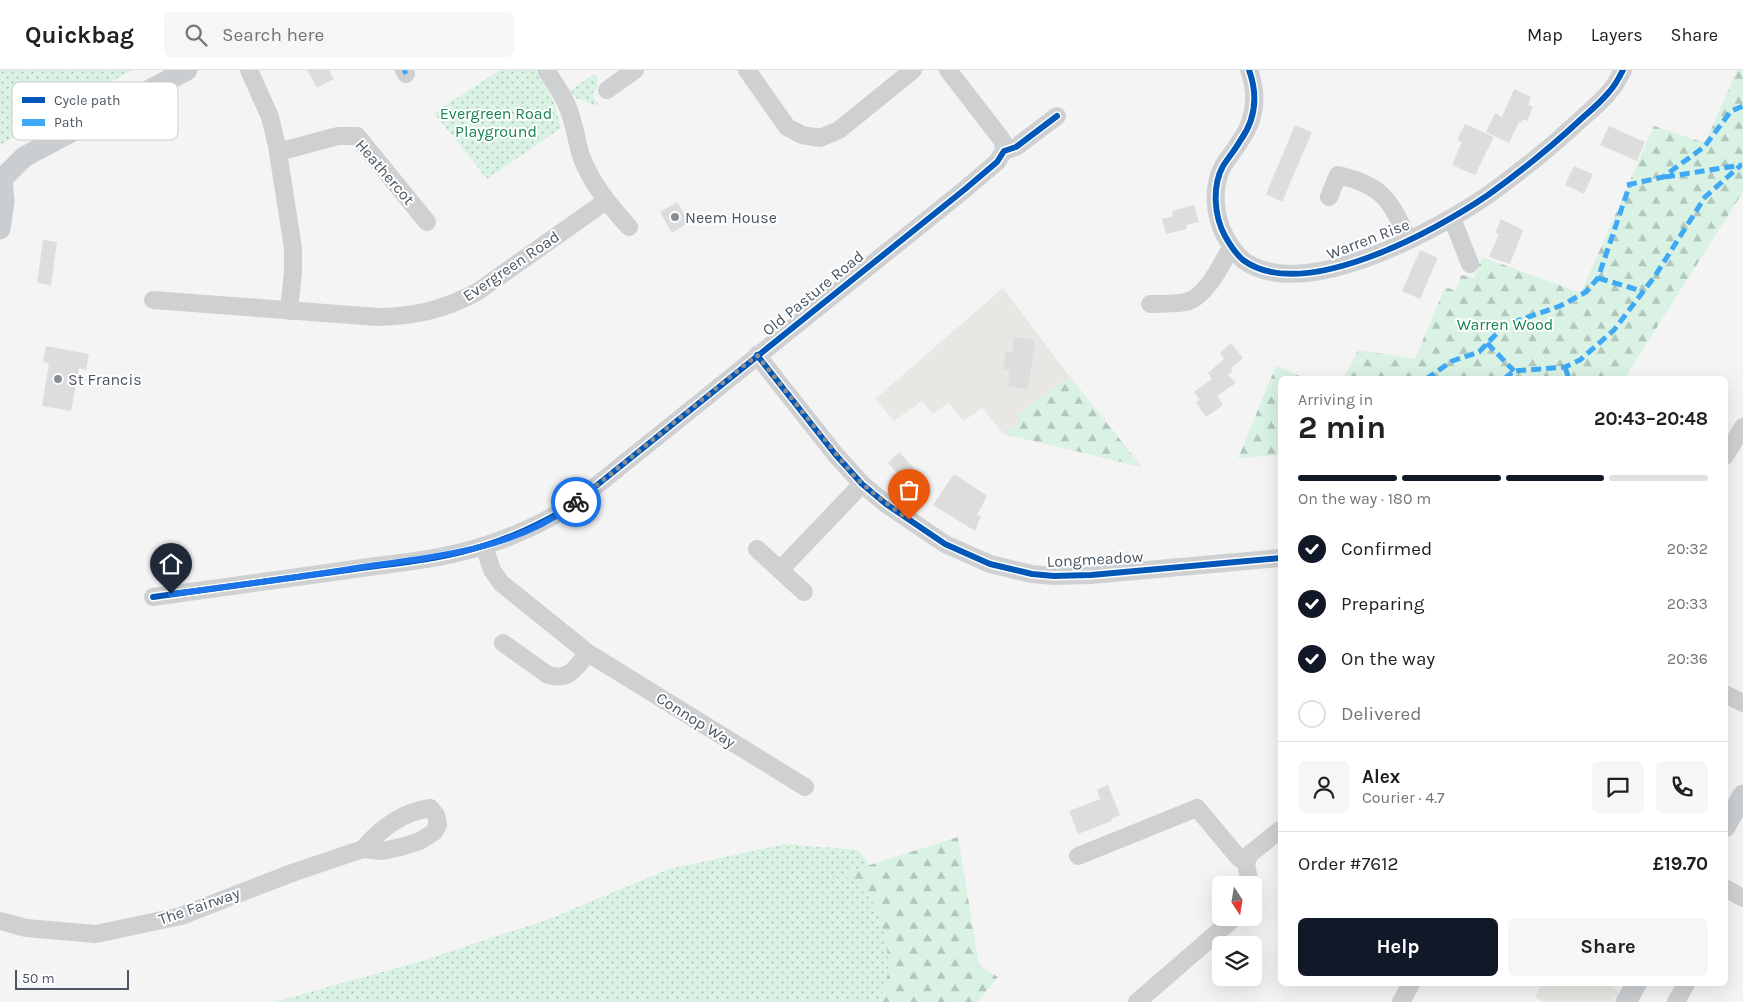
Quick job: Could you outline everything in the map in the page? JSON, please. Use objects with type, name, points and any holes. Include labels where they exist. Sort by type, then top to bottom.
[{"type":"main road","points":[[165,82],[187,70]]},
{"type":"main road","points":[[0,229],[4,202],[1,179],[24,157],[56,140]]},
{"type":"main road","points":[[1728,822],[1743,795]]},
{"type":"main road","points":[[1626,1002],[1635,986]]},
{"type":"street","points":[[250,70],[270,117],[278,152],[293,248],[289,311]]},
{"type":"street","points":[[546,70],[566,103],[575,127],[581,156],[606,201],[629,227]]},
{"type":"street","points":[[607,90],[635,70]]},
{"type":"street","points":[[747,70],[786,127],[802,135],[820,138],[839,130],[913,70]]},
{"type":"street","points":[[948,70],[999,136],[1003,142],[1004,151]]},
{"type":"street","name":"Warren Rise","points":[[1249,70],[1255,94],[1254,114],[1242,140],[1223,165],[1219,174],[1216,193],[1217,214],[1221,228],[1231,247],[1243,259],[1256,266],[1281,273],[1324,271],[1343,266],[1408,240],[1452,218],[1524,169],[1562,137],[1609,92],[1624,70]]},
{"type":"street","name":"Old Pasture Road","points":[[153,597],[429,557],[484,546],[529,529],[571,506],[993,167],[1004,151],[1016,147],[1057,116]]},
{"type":"street","name":"Heathercot","points":[[278,152],[338,136],[357,136],[427,222]]},
{"type":"street","name":"Warren Rise","points":[[1329,197],[1338,175],[1363,182],[1376,189],[1395,210],[1408,240]]},
{"type":"street","name":"Evergreen Road","points":[[154,300],[378,317],[402,316],[443,308],[477,292],[606,201]]},
{"type":"street","points":[[1452,218],[1470,264]]},
{"type":"street","points":[[1150,304],[1188,302],[1200,293],[1216,275],[1231,247]]},
{"type":"street","name":"Longmeadow","points":[[757,355],[835,454],[862,484],[886,504],[945,544],[990,564],[1032,574],[1054,576],[1091,575],[1278,558]]},
{"type":"street","points":[[1728,451],[1743,427]]},
{"type":"street","points":[[780,570],[862,484]]},
{"type":"street","name":"Connop Way","points":[[484,546],[492,570],[501,583],[588,653],[805,787]]},
{"type":"street","points":[[757,549],[804,592]]},
{"type":"street","points":[[504,643],[548,675],[554,677],[562,677],[570,673],[588,653]]},
{"type":"street","points":[[1078,856],[1197,808],[1238,857],[1246,863]]},
{"type":"street","points":[[1248,876],[1246,863],[1250,854],[1278,832]]},
{"type":"street","name":"The Fairway","points":[[0,921],[26,928],[96,934],[181,916],[292,872],[363,849]]},
{"type":"street","points":[[1137,1002],[1225,926]]},
{"type":"street","points":[[1400,1002],[1409,986]]},
{"type":"street","points":[[1676,1002],[1685,986]]},
{"type":"shaded area","points":[[1003,288],[1070,377],[1142,467],[1004,434],[982,408],[964,421],[948,403],[933,414],[922,401],[894,421],[875,399]]},
{"type":"shaded area","points":[[1541,986],[1610,986],[1619,991],[1613,1002],[1544,1002],[1535,997]]},
{"type":"green space","points":[[0,70],[132,70],[111,82],[12,82],[12,138],[0,145]]},
{"type":"green space","name":"Evergreen Road Playground","points":[[500,70],[535,70],[554,102],[561,128],[487,179],[434,113]]},
{"type":"green space","name":"Warren Wood","points":[[1737,70],[1743,70],[1743,192],[1626,376],[1345,376],[1358,350],[1415,359],[1445,287],[1456,291],[1461,275],[1474,278],[1482,257],[1581,293],[1654,126],[1705,143]]},
{"type":"green space","points":[[595,73],[598,85],[592,94],[598,106],[577,99],[570,91]]},
{"type":"green space","points":[[1276,366],[1300,376],[1278,376],[1278,455],[1238,458]]},
{"type":"green space","points":[[1070,377],[1142,467],[1004,434],[1021,421],[1017,415]]},
{"type":"green space","points":[[958,837],[979,965],[998,977],[977,1002],[878,1002],[885,988],[888,972],[886,942],[882,926],[869,897],[861,886],[849,878],[832,877]]},
{"type":"green space","points":[[785,844],[858,850],[894,896],[902,966],[881,1002],[274,1002],[415,963],[549,919],[669,869]]},
{"type":"building","points":[[307,70],[329,70],[334,79],[317,88]]},
{"type":"building","points":[[1514,89],[1531,97],[1528,105],[1533,107],[1527,121],[1523,119],[1521,123],[1519,122],[1509,143],[1486,132],[1495,113],[1502,117]]},
{"type":"building","points":[[1465,124],[1494,137],[1475,175],[1452,165],[1462,142],[1457,140]]},
{"type":"building","points":[[1295,125],[1312,132],[1282,202],[1266,194]]},
{"type":"building","points":[[1609,126],[1645,142],[1637,161],[1600,145]]},
{"type":"building","points":[[1574,166],[1593,174],[1584,194],[1565,185]]},
{"type":"building","name":"Neem House","points":[[677,202],[689,222],[672,233],[660,212]]},
{"type":"building","points":[[1194,205],[1199,222],[1186,225],[1187,229],[1166,234],[1162,219],[1173,216],[1172,211]]},
{"type":"building","points":[[1501,219],[1523,230],[1510,264],[1489,257],[1499,234],[1495,233]]},
{"type":"building","points":[[43,240],[57,242],[51,285],[37,283]]},
{"type":"building","points":[[1420,250],[1438,258],[1420,299],[1402,291]]},
{"type":"building","points":[[1014,337],[1035,340],[1028,389],[1008,386],[1010,370],[1003,369],[1005,352],[1012,353]]},
{"type":"building","points":[[1231,343],[1243,358],[1231,368],[1233,371],[1228,375],[1236,383],[1217,396],[1223,405],[1206,417],[1196,402],[1200,400],[1194,392],[1212,379],[1208,373],[1224,359],[1220,353]]},
{"type":"building","name":"St Francis","points":[[46,346],[89,354],[86,370],[79,368],[71,411],[42,406],[49,364],[43,362]]},
{"type":"building","points":[[899,452],[921,476],[910,487],[888,463]]},
{"type":"building","points":[[954,474],[987,496],[977,515],[981,516],[975,531],[933,505]]},
{"type":"building","points":[[1108,785],[1120,815],[1111,819],[1112,821],[1078,834],[1069,811],[1100,799],[1097,790]]},
{"type":"marked path","points":[[404,70],[406,74]]},
{"type":"marked path","points":[[1627,185],[1663,177],[1704,147],[1731,111],[1743,106]]},
{"type":"marked path","points":[[1508,376],[1514,371],[1565,367],[1580,360],[1614,330],[1655,276],[1705,197],[1741,165]]},
{"type":"marked path","points":[[1665,177],[1742,165]]},
{"type":"marked path","points":[[1430,376],[1452,361],[1479,352],[1505,325],[1560,306],[1586,292],[1598,278],[1630,184]]},
{"type":"marked path","points":[[1598,278],[1642,291]]},
{"type":"marked path","points":[[1487,343],[1514,371]]},
{"type":"marked path","points":[[1565,367],[1568,376]]},
{"type":"cycle path","points":[[1249,70],[1254,89],[1254,107],[1245,133],[1219,174],[1216,192],[1218,219],[1229,243],[1243,260],[1269,271],[1299,273],[1333,268],[1368,258],[1436,227],[1465,210],[1512,178],[1568,131],[1606,96],[1615,85],[1623,70]]},
{"type":"cycle path","points":[[153,597],[452,554],[497,541],[551,518],[571,506],[964,190],[997,162],[1004,151],[1016,147],[1057,116]]},
{"type":"cycle path","points":[[757,355],[835,454],[862,484],[886,504],[945,544],[990,564],[1032,574],[1054,576],[1091,575],[1278,558]]},
{"type":"way so far","points":[[576,502],[725,383],[757,355],[855,477],[886,504],[909,520]]},
{"type":"place","name":"Neem House","points":[[675,217]]},
{"type":"place","name":"St Francis","points":[[58,379]]},
{"type":"route","points":[[171,594],[429,557],[484,546],[529,529],[576,502]]}]
